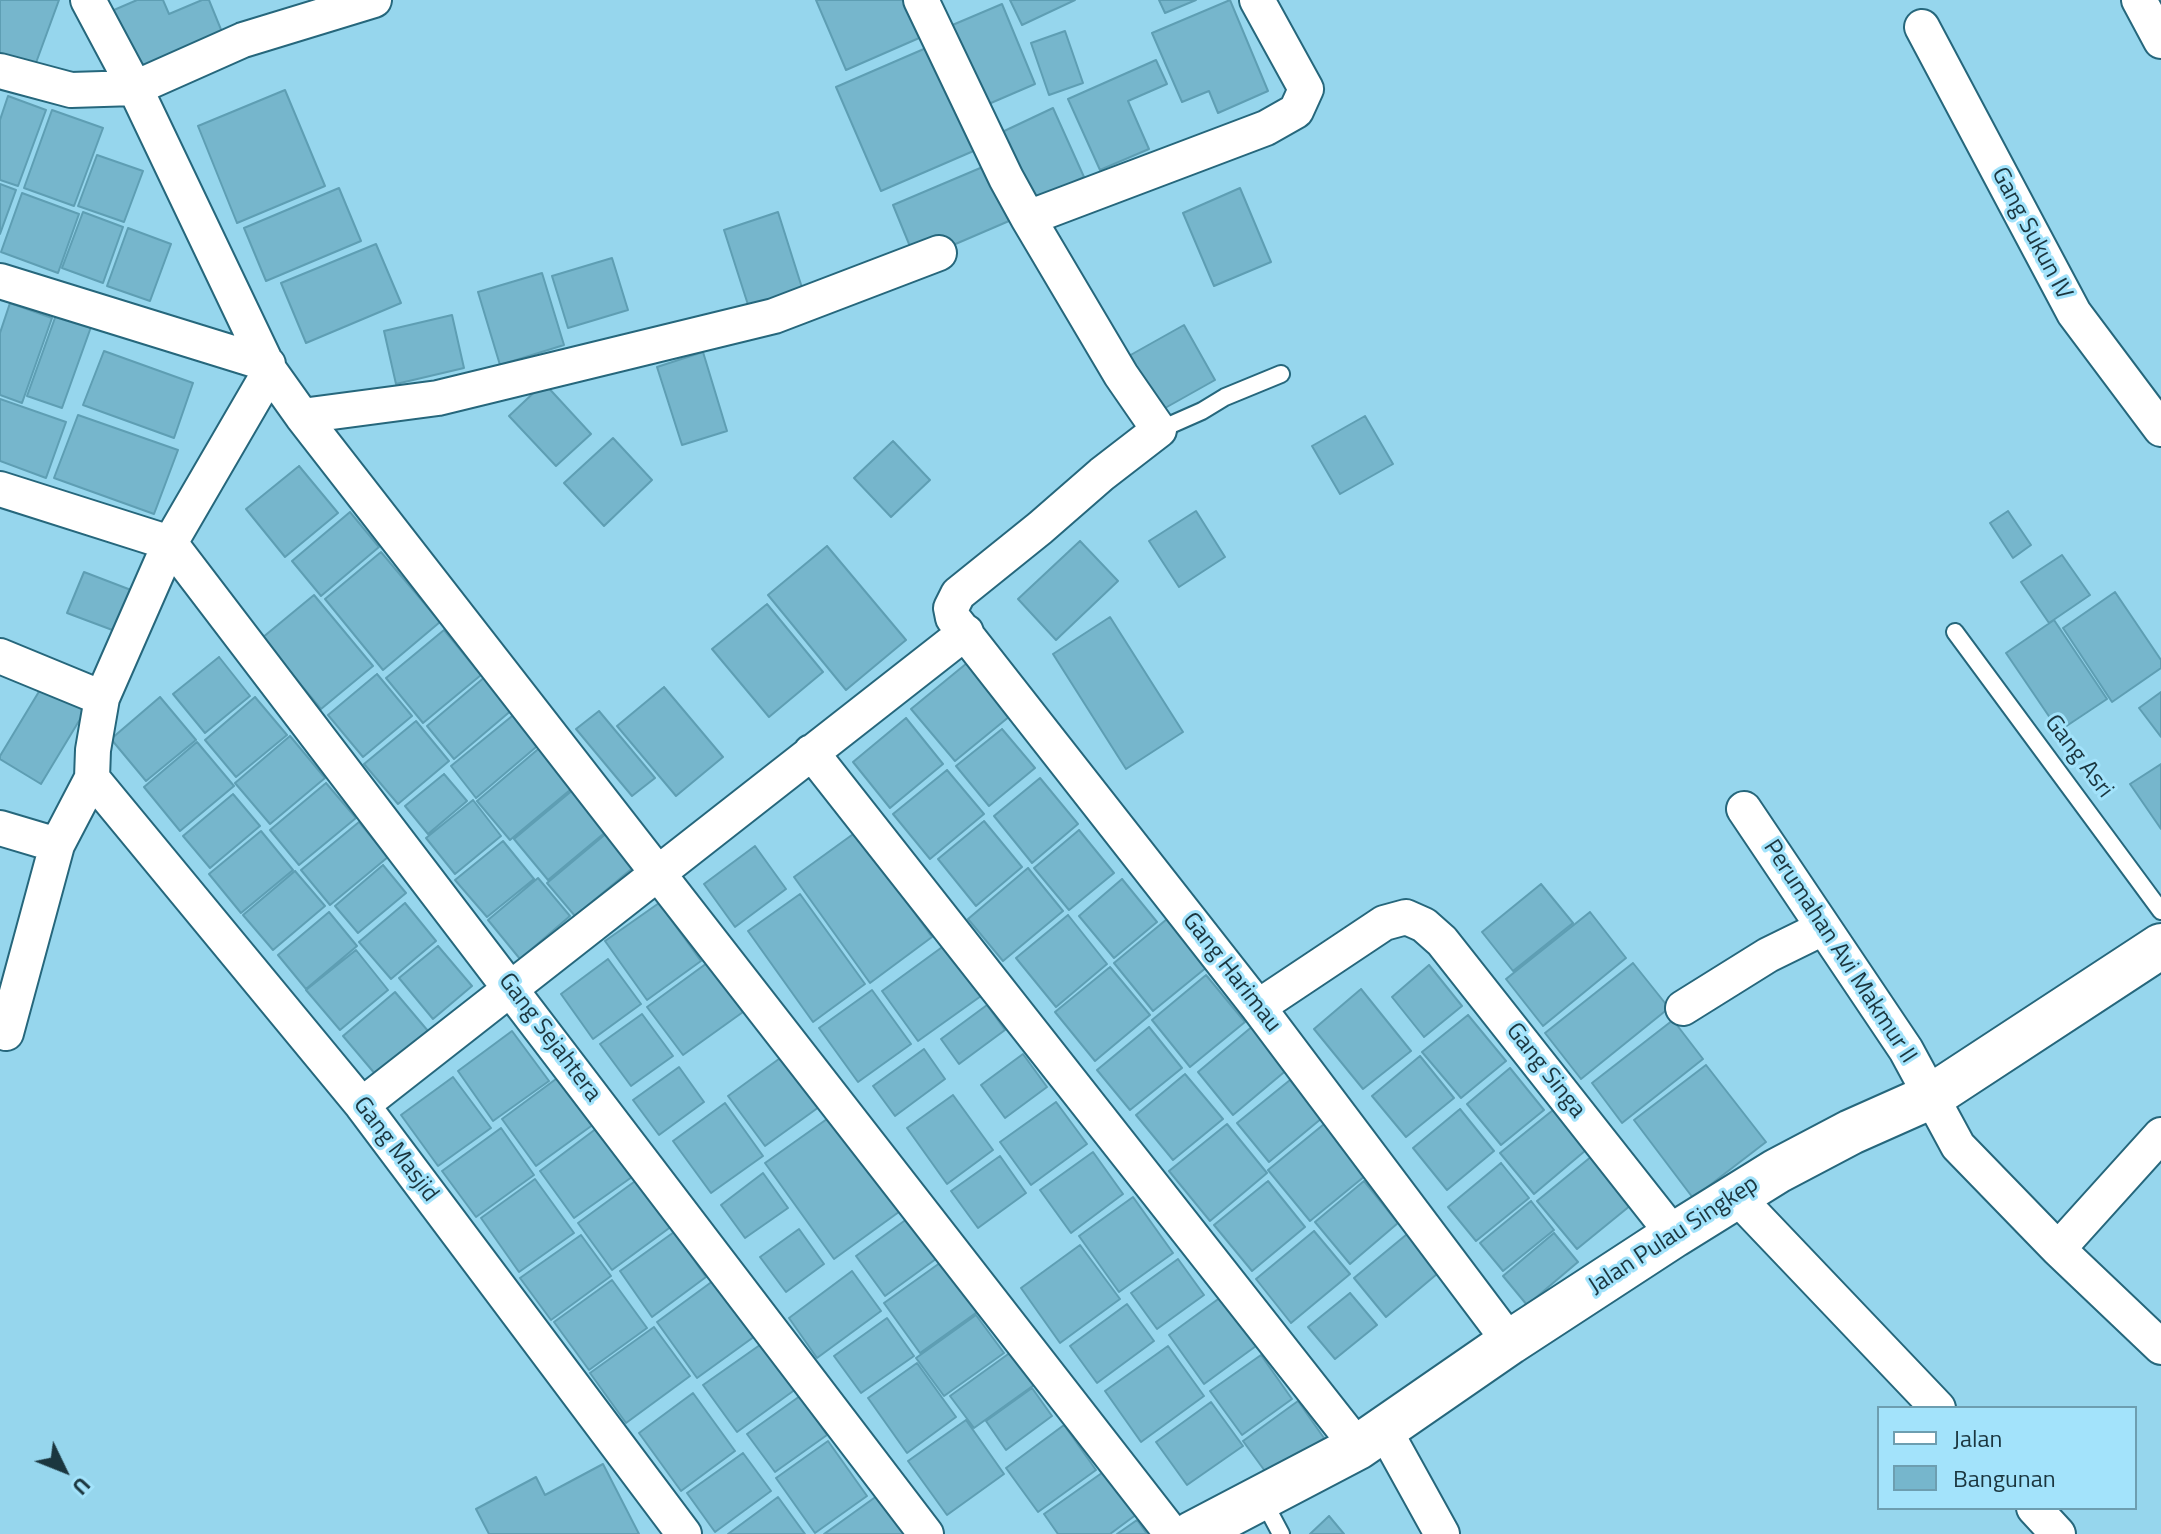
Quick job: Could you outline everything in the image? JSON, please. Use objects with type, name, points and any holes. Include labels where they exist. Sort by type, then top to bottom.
[{"type":"street","points":[[88,0],[135,88],[269,367],[302,416],[1172,1534]]},
{"type":"street","points":[[0,71],[71,90],[135,88],[243,40],[374,0]]},
{"type":"street","points":[[362,1105],[811,752],[958,620],[958,594],[1159,430],[1121,375],[1028,218],[921,0]]},
{"type":"street","points":[[1028,218],[1266,128],[1296,111],[1306,89],[1257,0]]},
{"type":"street","points":[[2139,0],[2161,41]]},
{"type":"street","name":"Gang Sukun IV","points":[[1922,27],[2074,313],[2161,429]]},
{"type":"street","points":[[302,416],[438,398],[774,316],[939,253]]},
{"type":"street","points":[[0,281],[269,367]]},
{"type":"street","points":[[0,1031],[6,1033],[57,845],[92,778],[93,750],[102,698],[170,543],[269,367]]},
{"type":"street","points":[[0,489],[170,543]]},
{"type":"street","name":"Gang Sejahtera","points":[[170,543],[926,1534]]},
{"type":"street","name":"Gang Harimau","points":[[958,620],[1258,1007],[1510,1342]]},
{"type":"street","points":[[0,656],[102,698]]},
{"type":"street","points":[[811,752],[1371,1439],[1442,1534]]},
{"type":"street","name":"Gang Masjid","points":[[92,778],[362,1105],[684,1534]]},
{"type":"street","name":"Perumahan Avi Makmur II","points":[[1744,809],[1906,1050],[1958,1146],[2058,1249],[2161,1347]]},
{"type":"street","points":[[0,828],[57,845]]},
{"type":"street","name":"Gang Singa","points":[[1258,1007],[1384,923],[1406,917],[1424,925],[1442,941],[1674,1235]]},
{"type":"street","points":[[1683,1008],[1768,955],[1823,928]]},
{"type":"street","name":"Jalan Pulau Singkep","points":[[1192,1534],[1271,1516],[1371,1439],[1510,1342],[1674,1235],[1777,1171],[1851,1132],[1932,1096],[2161,946]]},
{"type":"street","points":[[2058,1249],[2161,1135]]},
{"type":"street","points":[[1736,1196],[1936,1406]]},
{"type":"street","points":[[2036,1510],[2058,1534]]},
{"type":"lane","points":[[1159,430],[1225,397],[1281,374]]},
{"type":"lane","name":"Gang Asri","points":[[1955,632],[2161,911]]},
{"type":"building","points":[[0,0],[59,0],[33,71],[0,59]]},
{"type":"building","points":[[137,0],[163,0],[169,14],[209,0],[222,32],[131,71],[107,13]]},
{"type":"building","points":[[816,0],[911,0],[926,35],[846,70]]},
{"type":"building","points":[[1010,0],[1075,0],[1022,25]]},
{"type":"building","points":[[1159,0],[1196,0],[1165,13]]},
{"type":"building","points":[[1230,0],[1268,91],[1218,113],[1209,91],[1182,102],[1152,33]]},
{"type":"building","points":[[1002,4],[1035,84],[977,109],[943,29]]},
{"type":"building","points":[[1065,31],[1083,83],[1049,95],[1031,43]]},
{"type":"building","points":[[940,42],[985,146],[881,191],[836,87]]},
{"type":"building","points":[[1156,60],[1167,84],[1128,101],[1149,149],[1100,170],[1068,99]]},
{"type":"building","points":[[285,90],[325,186],[237,223],[198,126]]},
{"type":"building","points":[[8,96],[46,110],[18,186],[0,180],[0,120]]},
{"type":"building","points":[[1053,108],[1084,177],[1031,202],[1000,133]]},
{"type":"building","points":[[52,110],[103,128],[74,206],[24,188]]},
{"type":"building","points":[[97,155],[143,171],[124,222],[78,206]]},
{"type":"building","points":[[985,166],[1009,221],[916,261],[893,205]]},
{"type":"building","points":[[0,184],[16,190],[0,234]]},
{"type":"building","points":[[339,188],[361,241],[266,281],[244,228]]},
{"type":"building","points":[[1240,188],[1271,262],[1214,286],[1183,213]]},
{"type":"building","points":[[22,193],[79,214],[58,273],[1,252]]},
{"type":"building","points":[[83,212],[123,227],[103,283],[62,268]]},
{"type":"building","points":[[778,212],[804,294],[750,311],[724,230]]},
{"type":"building","points":[[128,228],[171,244],[150,301],[107,286]]},
{"type":"building","points":[[376,244],[401,303],[306,343],[281,283]]},
{"type":"building","points":[[612,258],[628,310],[568,328],[552,276]]},
{"type":"building","points":[[542,273],[564,345],[500,365],[478,292]]},
{"type":"building","points":[[10,303],[52,318],[22,403],[0,395],[0,333]]},
{"type":"building","points":[[56,315],[91,327],[62,408],[27,396]]},
{"type":"building","points":[[452,315],[464,368],[396,384],[384,331]]},
{"type":"building","points":[[1184,325],[1215,380],[1158,412],[1127,357]]},
{"type":"building","points":[[104,351],[193,383],[174,438],[83,405]]},
{"type":"building","points":[[703,352],[727,431],[682,445],[657,367]]},
{"type":"building","points":[[544,383],[591,434],[556,466],[509,416]]},
{"type":"building","points":[[0,399],[66,422],[46,478],[0,461]]},
{"type":"building","points":[[78,415],[178,450],[154,514],[54,478]]},
{"type":"building","points":[[1365,416],[1393,464],[1340,494],[1312,446]]},
{"type":"building","points":[[613,438],[652,480],[604,526],[564,483]]},
{"type":"building","points":[[893,441],[930,480],[891,517],[854,478]]},
{"type":"building","points":[[299,466],[338,513],[285,557],[246,509]]},
{"type":"building","points":[[1196,511],[1225,557],[1179,587],[1149,541]]},
{"type":"building","points":[[2008,511],[2031,545],[2013,558],[1990,523]]},
{"type":"building","points":[[350,512],[379,547],[321,596],[292,561]]},
{"type":"building","points":[[1080,541],[1118,581],[1056,640],[1018,599]]},
{"type":"building","points":[[827,546],[906,640],[846,690],[768,595]]},
{"type":"building","points":[[381,552],[440,622],[383,670],[325,599]]},
{"type":"building","points":[[2062,555],[2090,595],[2049,623],[2021,582]]},
{"type":"building","points":[[84,572],[131,590],[115,631],[67,613]]},
{"type":"building","points":[[2115,592],[2161,660],[2161,668],[2112,702],[2063,628]]},
{"type":"building","points":[[314,595],[373,666],[321,709],[262,638]]},
{"type":"building","points":[[767,604],[823,672],[769,717],[712,649]]},
{"type":"building","points":[[1110,617],[1183,732],[1126,769],[1053,654]]},
{"type":"building","points":[[2054,620],[2107,699],[2059,731],[2006,653]]},
{"type":"building","points":[[444,630],[481,675],[423,723],[386,678]]},
{"type":"building","points":[[219,657],[250,696],[205,733],[173,694]]},
{"type":"building","points":[[967,663],[1010,716],[955,761],[911,709]]},
{"type":"building","points":[[377,674],[412,716],[363,757],[328,715]]},
{"type":"building","points":[[486,676],[513,709],[454,759],[427,726]]},
{"type":"building","points":[[46,680],[88,706],[41,784],[0,759],[0,756]]},
{"type":"building","points":[[664,687],[723,757],[676,796],[617,726]]},
{"type":"building","points":[[2161,692],[2161,737],[2139,708]]},
{"type":"building","points":[[160,697],[196,740],[146,781],[111,739]]},
{"type":"building","points":[[255,697],[287,735],[236,777],[205,740]]},
{"type":"building","points":[[599,711],[655,778],[632,796],[576,729]]},
{"type":"building","points":[[517,712],[542,742],[476,798],[451,766]]},
{"type":"building","points":[[906,718],[943,764],[890,808],[853,762]]},
{"type":"building","points":[[416,721],[449,761],[398,804],[364,764]]},
{"type":"building","points":[[1002,729],[1035,768],[989,806],[956,766]]},
{"type":"building","points":[[290,736],[325,778],[270,824],[235,783]]},
{"type":"building","points":[[197,742],[234,786],[180,831],[144,787]]},
{"type":"building","points":[[543,745],[576,785],[510,840],[477,801]]},
{"type":"building","points":[[2161,764],[2161,829],[2130,784]]},
{"type":"building","points":[[947,770],[984,814],[930,859],[893,814]]},
{"type":"building","points":[[444,774],[467,801],[428,834],[405,806]]},
{"type":"building","points":[[1040,778],[1078,824],[1032,863],[994,816]]},
{"type":"building","points":[[326,783],[356,818],[299,865],[270,830]]},
{"type":"building","points":[[574,789],[608,830],[548,880],[514,839]]},
{"type":"building","points":[[233,794],[260,826],[210,868],[183,836]]},
{"type":"building","points":[[473,800],[501,836],[455,874],[426,838]]},
{"type":"building","points":[[984,821],[1022,867],[976,906],[938,859]]},
{"type":"building","points":[[359,822],[388,857],[330,905],[301,870]]},
{"type":"building","points":[[1079,830],[1114,873],[1069,910],[1034,868]]},
{"type":"building","points":[[261,831],[293,870],[241,913],[209,874]]},
{"type":"building","points":[[608,832],[635,866],[575,916],[547,883]]},
{"type":"building","points":[[856,832],[932,937],[870,983],[794,877]]},
{"type":"building","points":[[503,841],[534,879],[487,917],[455,880]]},
{"type":"building","points":[[755,846],[786,889],[735,927],[704,884]]},
{"type":"building","points":[[383,865],[406,893],[358,933],[335,906]]},
{"type":"building","points":[[1028,868],[1063,911],[1003,961],[968,919]]},
{"type":"building","points":[[295,871],[325,906],[273,950],[243,915]]},
{"type":"building","points":[[538,878],[570,916],[520,959],[488,920]]},
{"type":"building","points":[[1122,879],[1157,922],[1114,958],[1079,916]]},
{"type":"building","points":[[1541,884],[1573,923],[1513,971],[1482,932]]},
{"type":"building","points":[[800,894],[865,984],[813,1022],[748,931]]},
{"type":"building","points":[[405,903],[436,941],[391,979],[359,942]]},
{"type":"building","points":[[659,903],[701,961],[647,1000],[605,941]]},
{"type":"building","points":[[329,912],[357,946],[306,989],[278,955]]},
{"type":"building","points":[[1590,912],[1626,958],[1543,1026],[1506,979]]},
{"type":"building","points":[[1068,915],[1107,964],[1056,1007],[1016,958]]},
{"type":"building","points":[[1167,919],[1207,967],[1153,1011],[1114,963]]},
{"type":"building","points":[[945,945],[981,996],[918,1041],[882,991]]},
{"type":"building","points":[[438,946],[472,986],[433,1019],[399,978]]},
{"type":"building","points":[[356,950],[388,990],[340,1030],[306,990]]},
{"type":"building","points":[[608,959],[641,1004],[593,1039],[561,994]]},
{"type":"building","points":[[707,963],[743,1012],[683,1055],[647,1007]]},
{"type":"building","points":[[1633,963],[1669,1008],[1581,1079],[1545,1033]]},
{"type":"building","points":[[1429,965],[1462,1006],[1424,1037],[1392,997]]},
{"type":"building","points":[[1110,967],[1150,1015],[1095,1061],[1055,1012]]},
{"type":"building","points":[[1206,975],[1245,1022],[1190,1067],[1152,1020]]},
{"type":"building","points":[[1361,989],[1411,1051],[1363,1089],[1314,1029]]},
{"type":"building","points":[[872,990],[911,1044],[858,1082],[819,1028]]},
{"type":"building","points":[[395,992],[428,1031],[376,1075],[343,1036]]},
{"type":"building","points":[[987,1005],[1005,1030],[959,1064],[941,1039]]},
{"type":"building","points":[[642,1014],[673,1056],[631,1086],[600,1044]]},
{"type":"building","points":[[1468,1015],[1506,1061],[1461,1098],[1422,1052]]},
{"type":"building","points":[[1673,1020],[1703,1059],[1622,1123],[1592,1083]]},
{"type":"building","points":[[1254,1025],[1289,1068],[1233,1115],[1198,1072]]},
{"type":"building","points":[[1149,1027],[1182,1068],[1130,1110],[1097,1070]]},
{"type":"building","points":[[512,1031],[549,1081],[493,1121],[458,1071]]},
{"type":"building","points":[[924,1049],[945,1079],[895,1116],[873,1086]]},
{"type":"building","points":[[1023,1054],[1047,1087],[1005,1118],[981,1085]]},
{"type":"building","points":[[783,1056],[819,1107],[765,1146],[728,1096]]},
{"type":"building","points":[[1420,1056],[1454,1098],[1406,1137],[1372,1096]]},
{"type":"building","points":[[1706,1065],[1766,1142],[1693,1198],[1634,1120]]},
{"type":"building","points":[[679,1067],[704,1102],[659,1135],[633,1100]]},
{"type":"building","points":[[1510,1068],[1544,1110],[1501,1145],[1467,1104]]},
{"type":"building","points":[[1185,1074],[1223,1119],[1173,1160],[1136,1115]]},
{"type":"building","points":[[560,1076],[594,1124],[536,1166],[502,1119]]},
{"type":"building","points":[[453,1077],[491,1128],[438,1166],[401,1115]]},
{"type":"building","points":[[1290,1080],[1322,1118],[1269,1162],[1237,1123]]},
{"type":"building","points":[[953,1095],[993,1150],[947,1184],[907,1128]]},
{"type":"building","points":[[1056,1102],[1087,1144],[1031,1185],[1000,1142]]},
{"type":"building","points":[[725,1103],[763,1156],[711,1193],[673,1141]]},
{"type":"building","points":[[1460,1109],[1494,1151],[1447,1190],[1413,1148]]},
{"type":"building","points":[[1553,1110],[1586,1150],[1534,1194],[1500,1153]]},
{"type":"building","points":[[834,1114],[903,1209],[834,1259],[765,1163]]},
{"type":"building","points":[[1329,1120],[1371,1171],[1310,1221],[1268,1170]]},
{"type":"building","points":[[1227,1124],[1267,1173],[1210,1221],[1169,1171]]},
{"type":"building","points":[[501,1128],[534,1175],[476,1217],[442,1171]]},
{"type":"building","points":[[597,1128],[632,1177],[574,1218],[540,1171]]},
{"type":"building","points":[[1093,1152],[1123,1194],[1071,1233],[1040,1190]]},
{"type":"building","points":[[1000,1156],[1026,1193],[978,1228],[951,1191]]},
{"type":"building","points":[[1592,1156],[1631,1205],[1577,1249],[1537,1201]]},
{"type":"building","points":[[1501,1163],[1529,1198],[1476,1241],[1448,1207]]},
{"type":"building","points":[[763,1173],[788,1208],[745,1238],[721,1205]]},
{"type":"building","points":[[535,1179],[574,1233],[519,1272],[481,1218]]},
{"type":"building","points":[[638,1179],[672,1226],[612,1270],[578,1223]]},
{"type":"building","points":[[1268,1181],[1305,1227],[1252,1271],[1214,1225]]},
{"type":"building","points":[[1364,1181],[1398,1223],[1350,1264],[1315,1222]]},
{"type":"building","points":[[1133,1197],[1173,1253],[1119,1292],[1079,1236]]},
{"type":"building","points":[[1531,1201],[1554,1230],[1503,1271],[1480,1243]]},
{"type":"building","points":[[911,1216],[940,1256],[885,1296],[856,1256]]},
{"type":"building","points":[[1418,1225],[1450,1263],[1386,1317],[1354,1278]]},
{"type":"building","points":[[799,1229],[824,1264],[786,1292],[760,1257]]},
{"type":"building","points":[[1314,1231],[1350,1274],[1291,1323],[1256,1279]]},
{"type":"building","points":[[674,1232],[706,1277],[652,1317],[620,1271]]},
{"type":"building","points":[[1554,1233],[1578,1262],[1527,1305],[1503,1276]]},
{"type":"building","points":[[581,1235],[611,1276],[551,1320],[520,1278]]},
{"type":"building","points":[[1080,1245],[1120,1299],[1060,1343],[1021,1288]]},
{"type":"building","points":[[1178,1259],[1204,1295],[1157,1329],[1131,1293]]},
{"type":"building","points":[[944,1260],[980,1310],[920,1353],[884,1303]]},
{"type":"building","points":[[852,1271],[881,1311],[817,1358],[789,1318]]},
{"type":"building","points":[[721,1275],[762,1331],[697,1378],[657,1322]]},
{"type":"building","points":[[612,1280],[647,1328],[589,1370],[554,1322]]},
{"type":"building","points":[[1350,1293],[1377,1325],[1335,1359],[1308,1327]]},
{"type":"building","points":[[1221,1297],[1256,1346],[1204,1384],[1169,1335]]},
{"type":"building","points":[[1127,1304],[1154,1341],[1097,1383],[1070,1346]]},
{"type":"building","points":[[976,1315],[1004,1353],[944,1396],[916,1358]]},
{"type":"building","points":[[887,1318],[914,1356],[861,1393],[834,1356]]},
{"type":"building","points":[[654,1327],[690,1376],[626,1423],[590,1373]]},
{"type":"building","points":[[767,1340],[800,1386],[737,1432],[703,1385]]},
{"type":"building","points":[[1168,1346],[1204,1396],[1141,1442],[1105,1391]]},
{"type":"building","points":[[1011,1352],[1034,1385],[974,1428],[950,1396]]},
{"type":"building","points":[[1261,1355],[1292,1399],[1242,1435],[1210,1391]]},
{"type":"building","points":[[917,1363],[956,1417],[907,1453],[868,1398]]},
{"type":"building","points":[[1032,1388],[1052,1416],[1006,1450],[986,1421]]},
{"type":"building","points":[[693,1393],[735,1451],[681,1491],[639,1433]]},
{"type":"building","points":[[800,1396],[827,1435],[775,1472],[747,1434]]},
{"type":"building","points":[[1298,1401],[1324,1438],[1270,1478],[1243,1441]]},
{"type":"building","points":[[1211,1402],[1243,1446],[1187,1485],[1156,1442]]},
{"type":"building","points":[[966,1420],[1004,1474],[947,1515],[908,1461]]},
{"type":"building","points":[[1064,1425],[1096,1470],[1038,1512],[1006,1468]]},
{"type":"building","points":[[828,1441],[867,1496],[815,1533],[776,1478]]},
{"type":"building","points":[[743,1453],[771,1491],[715,1532],[687,1493]]},
{"type":"building","points":[[603,1464],[639,1534],[489,1534],[476,1509],[536,1477],[545,1495]]},
{"type":"building","points":[[1106,1470],[1137,1514],[1110,1534],[1058,1534],[1044,1514]]},
{"type":"building","points":[[881,1493],[911,1534],[824,1534]]},
{"type":"building","points":[[778,1497],[805,1534],[728,1534]]},
{"type":"building","points":[[1329,1516],[1344,1534],[1310,1534]]},
{"type":"building","points":[[1137,1520],[1147,1534],[1117,1534]]}]
